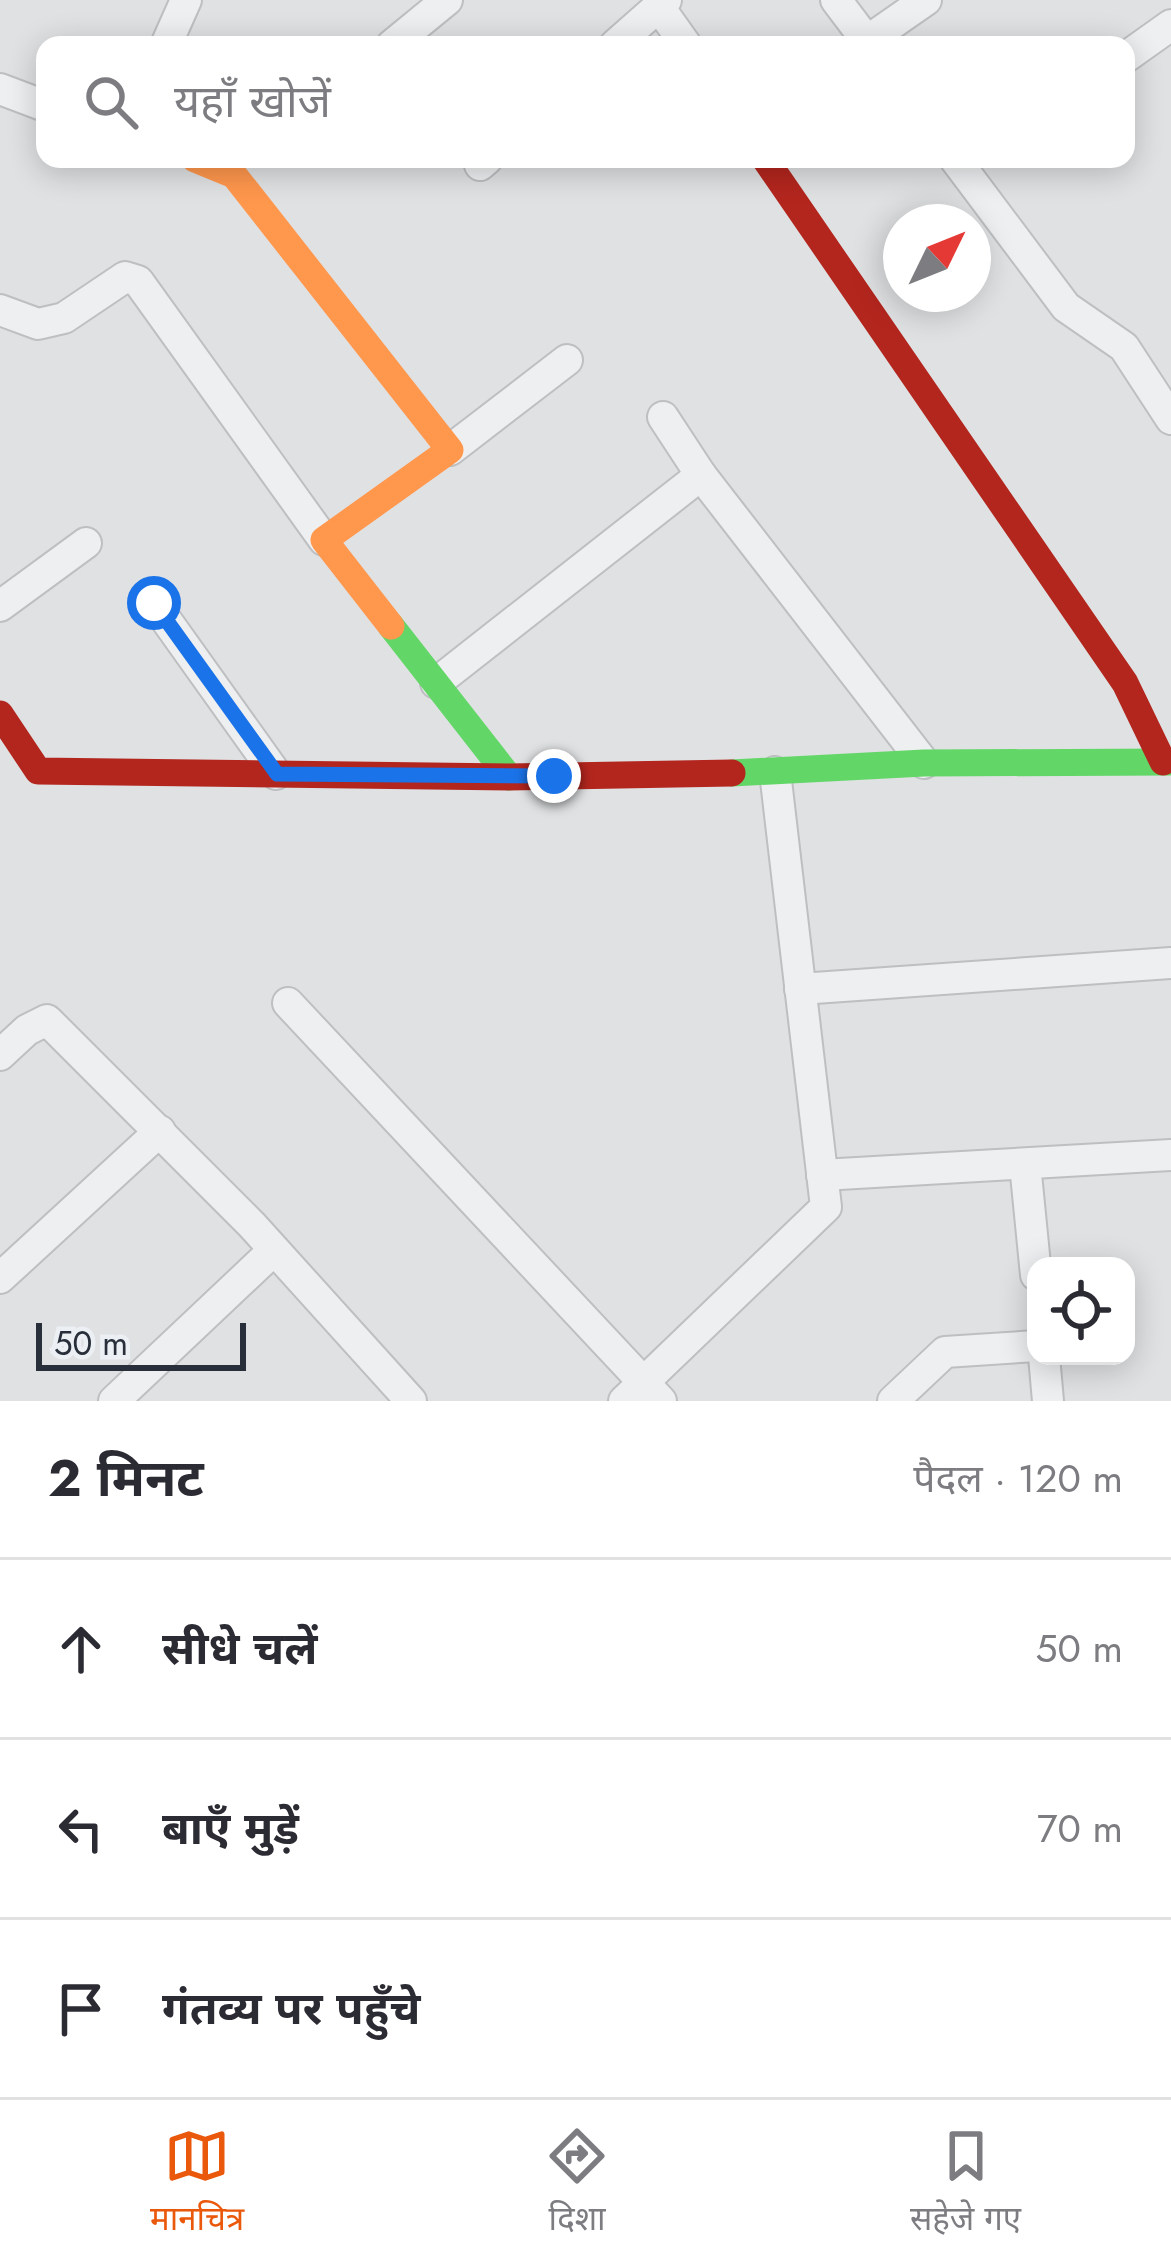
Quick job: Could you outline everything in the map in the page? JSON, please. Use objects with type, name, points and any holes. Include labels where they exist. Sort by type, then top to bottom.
[{"type":"street","points":[[170,36],[186,0]]},
{"type":"street","points":[[403,36],[447,0]]},
{"type":"street","points":[[836,0],[863,36]]},
{"type":"street","points":[[877,36],[926,0]]},
{"type":"street","points":[[625,36],[663,3],[681,36]]},
{"type":"street","points":[[1135,51],[1171,25]]},
{"type":"street","points":[[0,89],[36,103]]},
{"type":"street","points":[[245,168],[450,450]]},
{"type":"street","points":[[0,769],[509,776],[775,772],[924,763],[1167,762],[1125,682],[772,168]]},
{"type":"street","points":[[970,168],[1066,307],[1124,346],[1171,419]]},
{"type":"street","points":[[0,310],[38,324],[64,318],[124,277],[138,281],[324,539],[509,776]]},
{"type":"street","points":[[324,539],[567,360]]},
{"type":"street","points":[[664,417],[701,475],[924,763]]},
{"type":"street","points":[[436,682],[701,475]]},
{"type":"street","points":[[0,606],[86,543]]},
{"type":"street","points":[[154,603],[277,774]]},
{"type":"street","points":[[0,714],[38,771]]},
{"type":"street","points":[[288,1003],[643,1395],[826,1207],[775,772]]},
{"type":"street","points":[[800,989],[1171,964]]},
{"type":"street","points":[[0,1055],[27,1030],[47,1020],[274,1250],[411,1401]]},
{"type":"street","points":[[0,1278],[160,1131]]},
{"type":"street","points":[[822,1175],[1171,1155]]},
{"type":"street","points":[[1025,1163],[1034,1257]]},
{"type":"street","points":[[114,1401],[274,1250]]},
{"type":"street","points":[[893,1401],[945,1352],[1027,1347]]},
{"type":"street","points":[[1045,1365],[1048,1401]]},
{"type":"traffic: fast","points":[[391,626],[509,777]]},
{"type":"traffic: fast","points":[[732,773],[924,763],[1171,762]]},
{"type":"traffic: slow","points":[[217,168],[234,175],[450,450],[324,540],[391,626]]},
{"type":"traffic: jam","points":[[771,168],[1125,683],[1163,762]]},
{"type":"traffic: jam","points":[[0,714],[38,771],[509,777],[732,773]]},
{"type":"route","points":[[154,603],[277,774],[554,776]]}]
